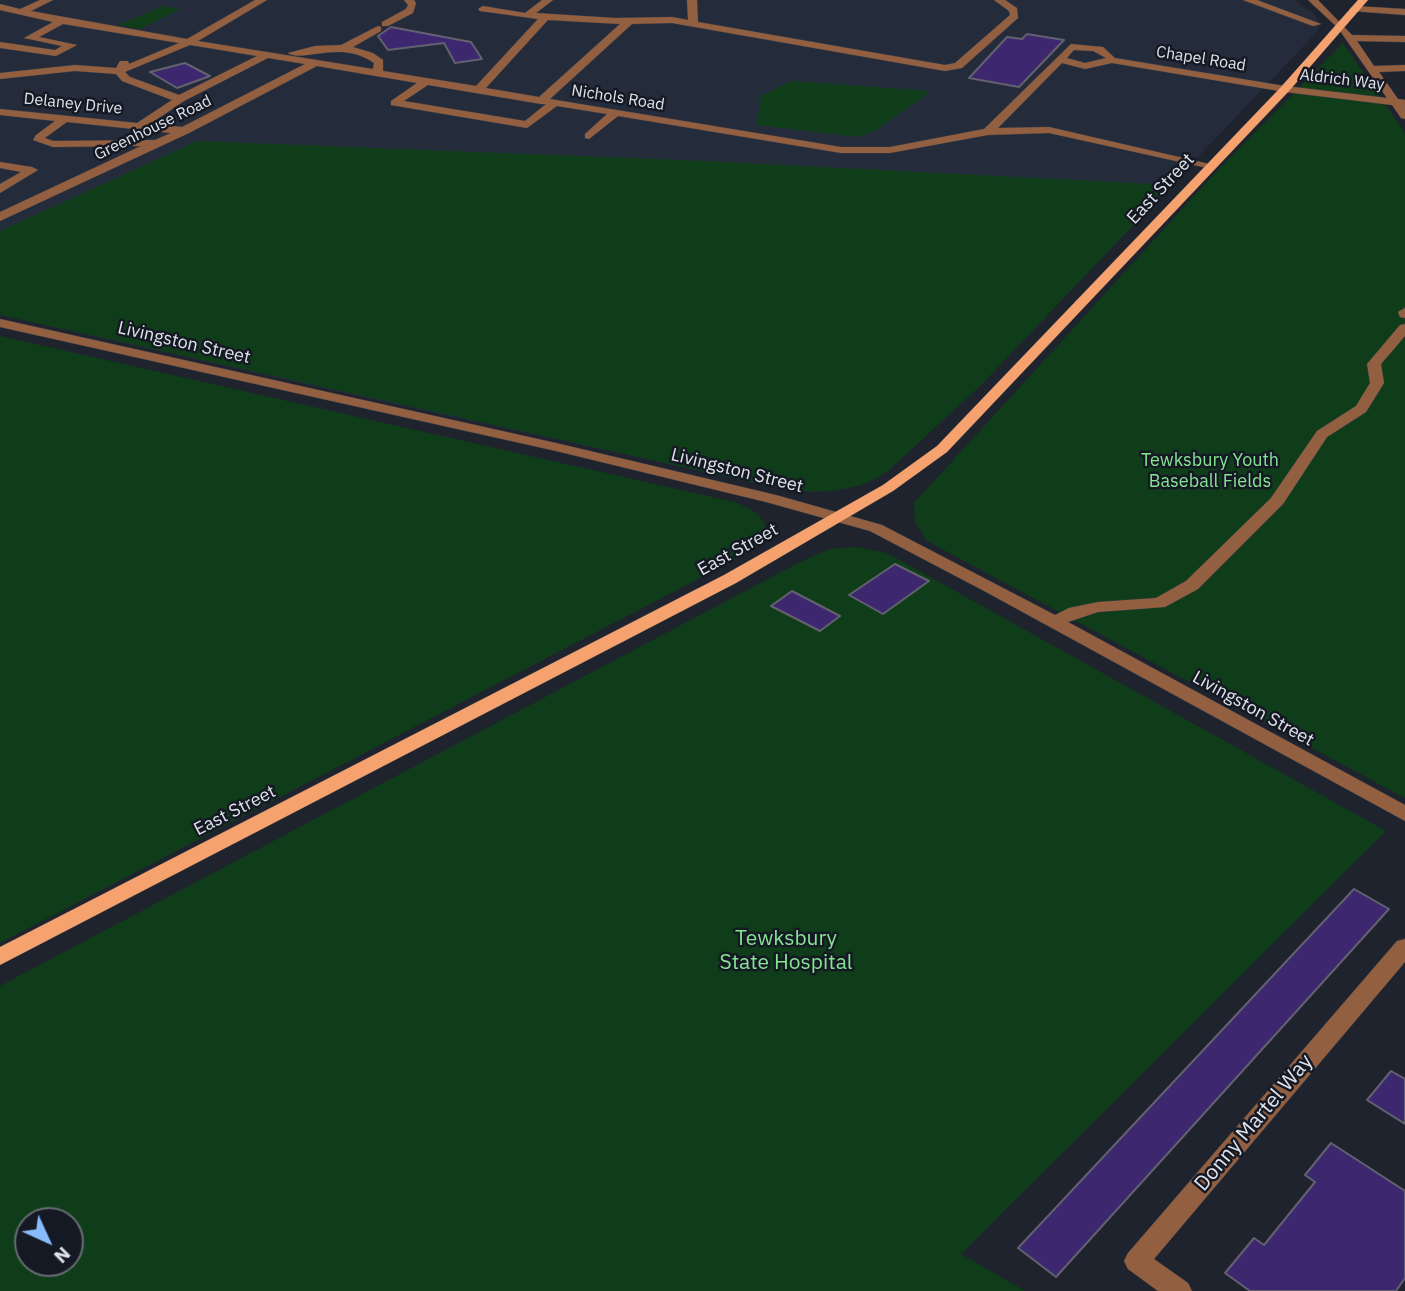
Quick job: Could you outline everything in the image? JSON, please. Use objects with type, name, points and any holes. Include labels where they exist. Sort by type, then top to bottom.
[{"type":"main road","name":"East Street","points":[[0,957],[624,636],[840,518],[926,463],[1285,89],[1363,0]]},
{"type":"street","points":[[18,13],[48,0]]},
{"type":"street","points":[[0,76],[77,68],[119,71],[189,42],[262,0]]},
{"type":"street","points":[[332,54],[410,11],[413,5],[410,0]]},
{"type":"street","points":[[498,0],[483,9],[528,15],[672,20],[950,68],[958,66],[971,56],[1015,16],[1014,10],[999,0]]},
{"type":"street","points":[[528,15],[548,0]]},
{"type":"street","points":[[691,0],[693,24]]},
{"type":"street","points":[[1248,0],[1316,24]]},
{"type":"street","points":[[1313,0],[1341,26],[1371,69],[1400,103],[1405,116]]},
{"type":"street","name":"Nichols Road","points":[[0,7],[62,21],[841,150],[877,151],[988,132],[1061,131],[1212,166]]},
{"type":"street","points":[[1355,9],[1405,12]]},
{"type":"street","points":[[478,90],[546,16]]},
{"type":"street","points":[[541,101],[630,20]]},
{"type":"street","points":[[29,38],[62,21]]},
{"type":"street","points":[[0,33],[72,45],[56,54]]},
{"type":"street","points":[[1349,38],[1405,39]]},
{"type":"street","points":[[119,71],[124,63],[170,39]]},
{"type":"street","points":[[0,45],[64,56],[77,68]]},
{"type":"street","name":"Chapel Road","points":[[988,132],[1071,47],[1082,46],[1104,51],[1112,60]]},
{"type":"street","points":[[281,56],[315,49],[344,48],[373,56],[379,62],[378,72]]},
{"type":"street","points":[[138,127],[180,99],[269,54]]},
{"type":"street","name":"Chapel Road","points":[[1059,60],[1085,65],[1112,60],[1285,89]]},
{"type":"street","name":"Greenhouse Road","points":[[0,217],[185,131],[317,62]]},
{"type":"street","points":[[1371,69],[1405,68]]},
{"type":"street","points":[[119,71],[126,79],[180,99]]},
{"type":"street","points":[[426,81],[395,103],[527,125],[554,103]]},
{"type":"street","name":"Aldrich Way","points":[[1285,89],[1400,103]]},
{"type":"street","name":"Delaney Drive","points":[[0,111],[185,131]]},
{"type":"street","points":[[589,136],[615,113]]},
{"type":"street","points":[[64,119],[40,136],[39,140],[53,144],[160,142]]},
{"type":"street","points":[[698,139],[749,136]]},
{"type":"street","points":[[0,165],[32,170],[0,189]]},
{"type":"street","points":[[0,198],[29,205]]},
{"type":"street","name":"Livingston Street","points":[[0,323],[556,447],[876,528],[1405,814]]},
{"type":"street","points":[[1054,622],[1075,612],[1098,607],[1159,603],[1175,597],[1192,585],[1277,500],[1322,434],[1361,409],[1377,383],[1374,364],[1405,328]]},
{"type":"street","name":"Donny Martel Way","points":[[1179,1291],[1137,1261],[1405,947]]},
{"type":"shaded area","points":[[0,0],[1295,0],[1314,14],[1320,24],[1317,32],[981,385],[888,471],[871,481],[852,487],[806,492],[782,489],[326,389],[0,315]]},
{"type":"green space","points":[[163,6],[180,9],[140,29],[118,25]]},
{"type":"green space","name":"Tewksbury Youth Baseball Fields","points":[[1343,43],[1405,133],[1405,798],[927,541],[915,522],[914,503],[1215,173]]},
{"type":"green space","points":[[791,81],[931,91],[875,131],[856,137],[757,125],[761,96]]},
{"type":"green space","points":[[197,141],[707,161],[1171,185],[981,385],[888,471],[850,488],[809,491],[782,489],[0,315],[0,231]]},
{"type":"green space","points":[[0,336],[734,502],[760,517],[766,531],[758,546],[748,553],[0,943]]},
{"type":"green space","name":"Tewksbury State Hospital","points":[[856,547],[887,553],[1386,831],[961,1254],[1025,1291],[0,1291],[0,986],[800,562],[830,549]]},
{"type":"building","points":[[391,27],[471,42],[482,59],[455,63],[444,43],[388,50],[378,36]]},
{"type":"building","points":[[1027,34],[1064,40],[1019,87],[969,78],[1007,37],[1022,39]]},
{"type":"building","points":[[185,63],[210,76],[177,88],[150,72]]},
{"type":"building","points":[[895,564],[929,581],[883,614],[849,595]]},
{"type":"building","points":[[792,591],[840,616],[820,631],[771,606]]},
{"type":"building","points":[[1354,889],[1389,909],[1056,1277],[1018,1248]]},
{"type":"building","points":[[1391,1071],[1405,1079],[1405,1124],[1367,1100]]},
{"type":"building","points":[[1331,1143],[1405,1191],[1405,1278],[1396,1291],[1250,1291],[1225,1273],[1254,1238],[1264,1245],[1315,1182],[1305,1175]]}]
